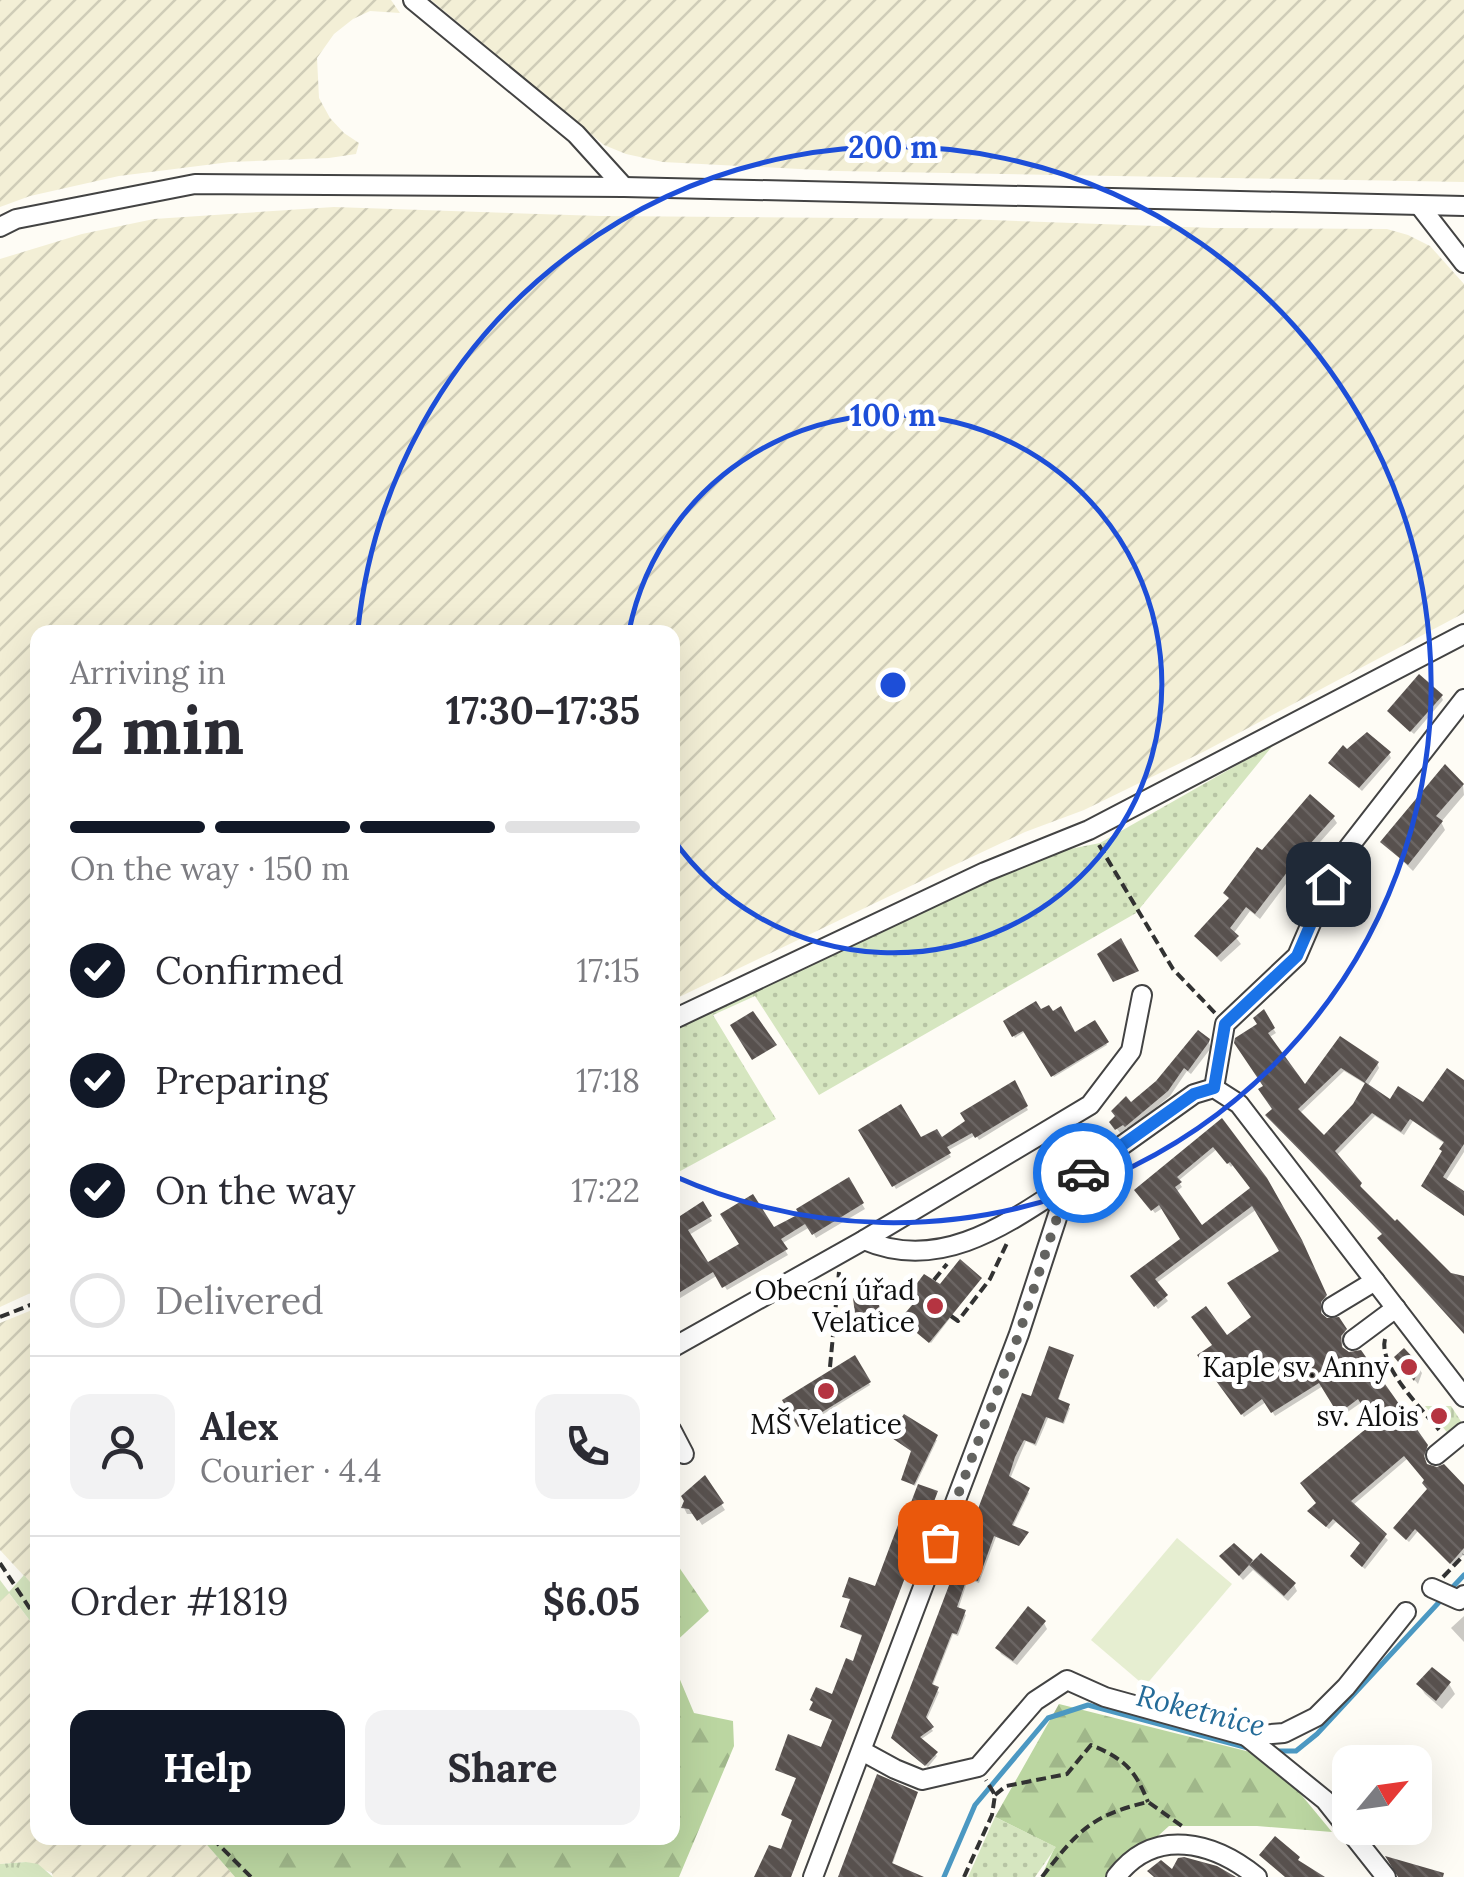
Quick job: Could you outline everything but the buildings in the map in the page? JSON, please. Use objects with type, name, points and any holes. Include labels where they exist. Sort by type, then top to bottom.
[{"type":"street","points":[[413,0],[576,134],[624,187]]},
{"type":"street","points":[[0,226],[16,219],[195,184],[624,187],[1464,206]]},
{"type":"street","points":[[1419,205],[1464,263]]},
{"type":"street","points":[[680,1016],[985,872],[1090,830],[1464,634]]},
{"type":"street","points":[[1214,1088],[1225,1024],[1297,956],[1338,861],[1464,699]]},
{"type":"street","points":[[680,1344],[842,1253],[1090,1105],[1131,1050],[1142,995]]},
{"type":"street","points":[[864,1240],[909,1256],[968,1244],[1068,1184],[1194,1094],[1214,1088],[1239,1104],[1464,1397]]},
{"type":"street","points":[[813,1877],[1019,1334],[1068,1184]]},
{"type":"street","points":[[1332,1307],[1376,1281]]},
{"type":"street","points":[[1353,1340],[1399,1312]]},
{"type":"street","points":[[680,1446],[684,1454]]},
{"type":"street","points":[[862,1751],[922,1780],[978,1767],[1035,1702],[1067,1680],[1105,1697],[1246,1736],[1284,1734],[1316,1717],[1346,1687],[1406,1612]]},
{"type":"street","points":[[1246,1736],[1325,1800],[1386,1877]]},
{"type":"street","points":[[1116,1877],[1147,1853],[1185,1843],[1218,1852],[1257,1877]]},
{"type":"path","points":[[1090,830],[1173,968],[1225,1024]]},
{"type":"path","points":[[951,1316],[958,1321],[990,1278],[1011,1232]]},
{"type":"path","points":[[830,1367],[842,1253]]},
{"type":"path","points":[[0,1317],[30,1305]]},
{"type":"path","points":[[1399,1312],[1388,1328],[1382,1350],[1390,1367],[1450,1443]]},
{"type":"path","points":[[0,1562],[30,1609]]},
{"type":"path","points":[[0,1578],[6,1572]]},
{"type":"path","points":[[994,1793],[1006,1786],[1067,1774],[1091,1746],[1112,1754],[1136,1774],[1148,1802],[1190,1832]]},
{"type":"path","points":[[964,1877],[992,1815],[994,1793],[987,1781]]},
{"type":"path","points":[[1042,1877],[1074,1835],[1112,1810],[1148,1802]]},
{"type":"path","points":[[219,1845],[251,1877]]},
{"type":"shaded area","points":[[0,0],[391,0],[400,13],[370,11],[353,19],[334,34],[317,58],[319,98],[330,118],[359,143],[356,154],[230,162],[119,176],[30,196],[0,207]]},
{"type":"shaded area","points":[[431,0],[1464,0],[1464,182],[837,171],[663,162],[604,145]]},
{"type":"shaded area","points":[[334,207],[600,216],[964,219],[1213,228],[1387,229],[1408,235],[1430,246],[1464,284],[1464,613],[1205,751],[680,997],[680,625],[30,625],[30,1293],[0,1307],[0,259],[82,234],[154,219]]},
{"type":"shaded area","points":[[30,1311],[30,1582],[0,1550],[0,1323]]},
{"type":"shaded area","points":[[8,1592],[30,1621],[30,1845],[207,1845],[235,1877],[53,1877],[52,1873],[26,1862],[0,1864],[0,1601]]},
{"type":"green space","points":[[1274,744],[1136,913],[819,1095],[755,996],[713,1015],[776,1119],[680,1171],[680,1022],[1025,858],[1100,843]]},
{"type":"green space","points":[[1425,1406],[1451,1406],[1464,1426],[1451,1437]]},
{"type":"green space","points":[[1177,1538],[1232,1584],[1145,1686],[1091,1640]]},
{"type":"green space","points":[[680,1569],[709,1611],[680,1638]]},
{"type":"green space","points":[[24,1575],[30,1582],[30,1621],[9,1593],[0,1601],[0,1580],[9,1592]]},
{"type":"green space","points":[[680,1680],[694,1713],[733,1721],[734,1746],[679,1877],[235,1877],[207,1845],[680,1845]]},
{"type":"green space","points":[[1059,1704],[1270,1757],[1332,1832],[1257,1826],[1169,1826],[1113,1877],[1041,1877],[1055,1847],[995,1817]]},
{"type":"green space","points":[[995,1817],[1056,1847],[1035,1877],[968,1877]]},
{"type":"green space","points":[[0,1864],[38,1864],[53,1877],[0,1877]]},
{"type":"waterway","name":"Roketnice","points":[[1449,1591],[1464,1575]]},
{"type":"waterway","name":"Roketnice","points":[[1272,1751],[1296,1751],[1317,1734],[1442,1599]]},
{"type":"waterway","name":"Roketnice","points":[[944,1877],[975,1805],[1048,1718],[1088,1705],[1252,1749]]},
{"type":"way so far","points":[[940,1542],[1019,1334],[1068,1184],[1083,1173]]},
{"type":"place","name":"Obecní úřad Velatice","points":[[935,1306]]},
{"type":"place","name":"Kaple sv. Anny","points":[[1409,1367]]},
{"type":"place","name":"MŠ Velatice","points":[[826,1391]]},
{"type":"place","name":"sv. Alois","points":[[1439,1416]]},
{"type":"route","points":[[1083,1173],[1194,1094],[1214,1088],[1225,1024],[1297,956],[1328,884]]}]
